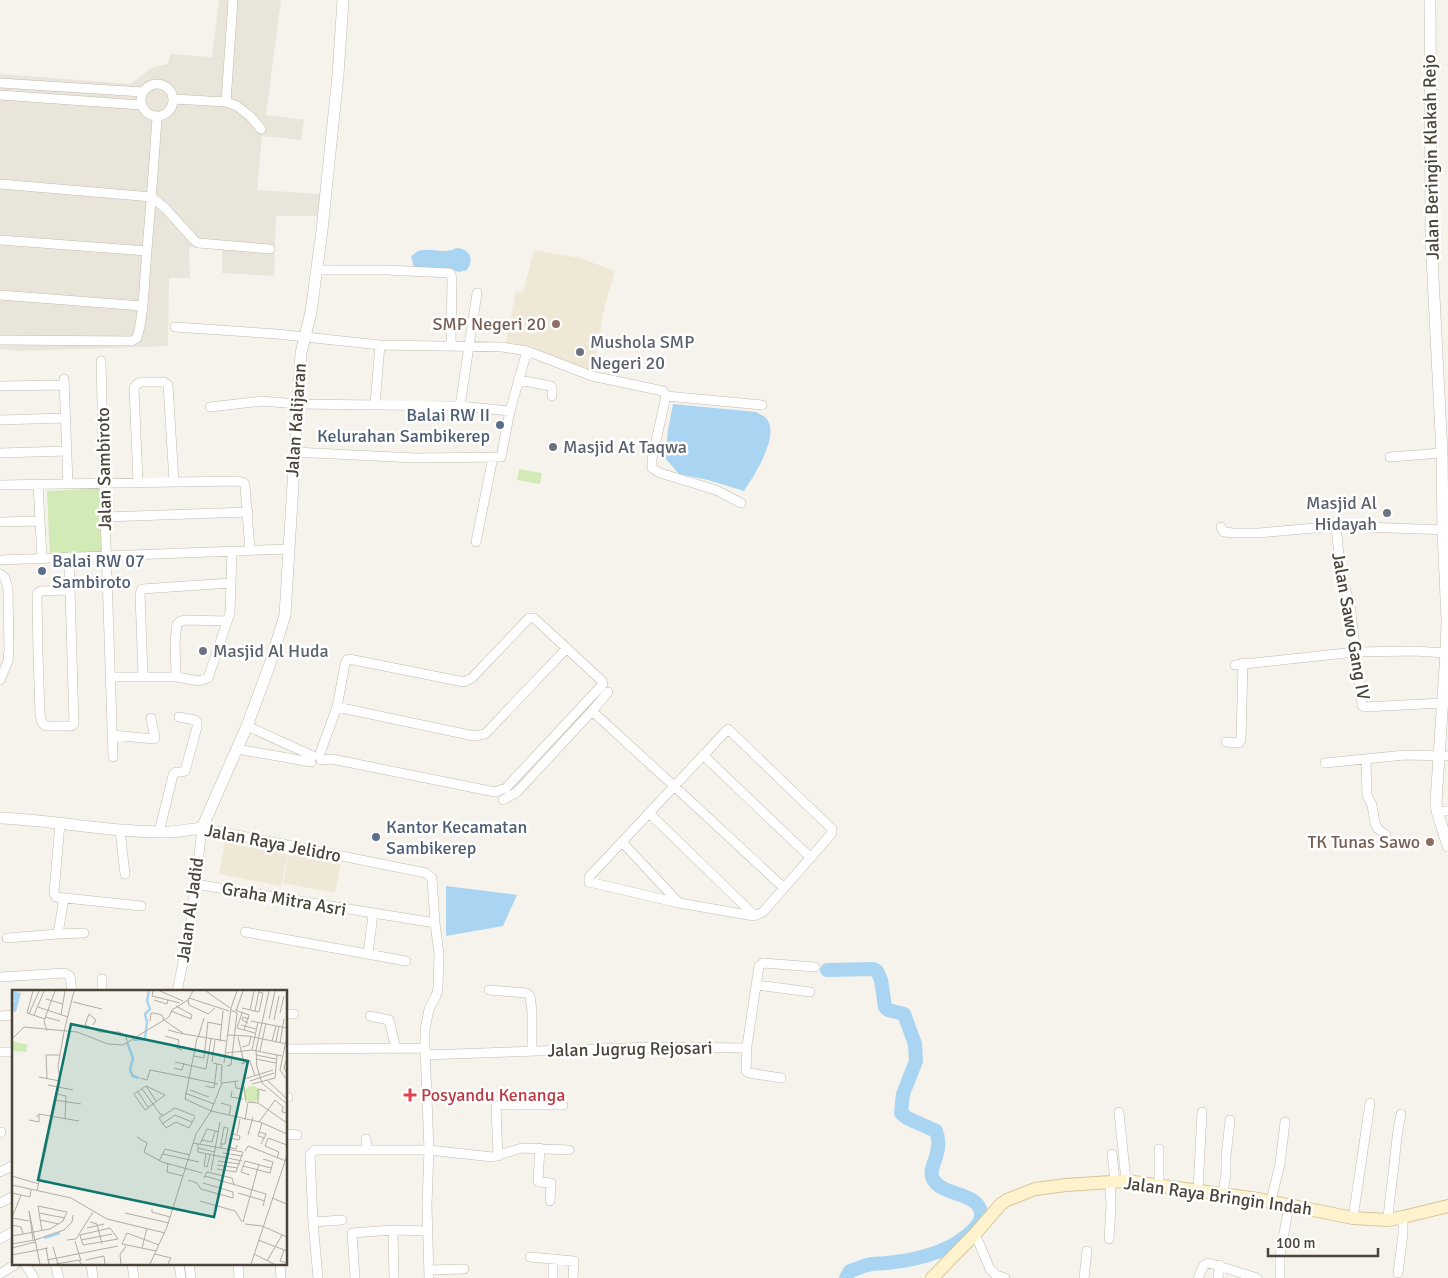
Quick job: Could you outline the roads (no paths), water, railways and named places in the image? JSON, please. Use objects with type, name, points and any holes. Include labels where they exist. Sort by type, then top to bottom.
[{"type":"main road","name":"Jalan Raya Bringin Indah","points":[[932,1278],[1001,1204],[1018,1195],[1043,1188],[1117,1181],[1223,1193],[1353,1218],[1388,1220],[1448,1206]]},
{"type":"street","points":[[226,102],[232,0]]},
{"type":"street","name":"Jalan Kalijaran","points":[[202,828],[247,726],[270,664],[285,615],[301,353],[311,312],[328,180],[343,0]]},
{"type":"street","name":"Jalan Beringin Klakah Rejo","points":[[1430,0],[1431,237],[1446,530],[1447,621],[1443,703],[1443,756],[1436,802],[1442,811],[1448,846]]},
{"type":"street","points":[[0,83],[143,92]]},
{"type":"street","points":[[160,84],[170,90],[174,99],[171,110],[162,116],[150,115],[144,111],[141,104],[143,92],[150,86],[160,84]]},
{"type":"street","points":[[0,95],[141,104]]},
{"type":"street","points":[[174,99],[226,102],[243,110],[261,129]]},
{"type":"street","points":[[0,340],[132,341],[137,338],[142,306],[152,197],[157,117]]},
{"type":"street","points":[[0,184],[152,197],[198,243],[270,249]]},
{"type":"street","points":[[0,240],[147,251]]},
{"type":"street","points":[[317,270],[386,270],[450,273],[452,278],[451,347]]},
{"type":"street","points":[[460,406],[477,293]]},
{"type":"street","points":[[0,294],[142,306]]},
{"type":"street","points":[[175,327],[380,345],[502,347],[526,351],[592,376],[663,391],[666,396],[652,459],[652,468],[660,473],[716,490],[742,503]]},
{"type":"street","points":[[376,404],[380,345]]},
{"type":"street","points":[[294,452],[415,458],[501,457],[510,411],[526,351]]},
{"type":"street","name":"Jalan Sambiroto","points":[[101,361],[113,757]]},
{"type":"street","points":[[518,380],[551,386],[552,396]]},
{"type":"street","points":[[0,386],[64,382],[68,484]]},
{"type":"street","points":[[138,482],[134,388],[136,384],[141,382],[164,382],[168,385],[174,482]]},
{"type":"street","points":[[666,396],[762,405]]},
{"type":"street","points":[[210,407],[262,401],[297,404],[460,406],[510,411]]},
{"type":"street","points":[[0,420],[64,418]]},
{"type":"street","points":[[0,453],[66,450]]},
{"type":"street","points":[[1390,457],[1442,453]]},
{"type":"street","points":[[476,542],[493,457]]},
{"type":"street","points":[[0,485],[235,481],[244,484],[250,550]]},
{"type":"street","points":[[38,484],[42,558]]},
{"type":"street","points":[[105,517],[248,512]]},
{"type":"street","points":[[0,522],[40,521]]},
{"type":"street","points":[[1221,527],[1224,532],[1233,534],[1336,526],[1446,530]]},
{"type":"street","name":"Jalan Sawo Gang IV","points":[[1336,526],[1341,575],[1350,604],[1363,707],[1443,703]]},
{"type":"street","points":[[0,560],[289,549]]},
{"type":"street","points":[[110,677],[176,677],[194,681],[208,678],[230,613],[232,551]]},
{"type":"street","points":[[69,557],[70,590],[74,724],[71,726],[46,726],[42,723],[40,714],[37,594],[42,591],[70,590]]},
{"type":"street","points":[[0,574],[4,576],[7,582],[5,650],[8,661],[0,680]]},
{"type":"street","points":[[143,677],[141,590],[146,588],[231,584]]},
{"type":"street","points":[[237,749],[316,758],[332,759],[495,792],[506,788],[603,684],[534,618],[528,618],[472,678],[464,682],[349,659],[345,664],[337,707],[316,758]]},
{"type":"street","points":[[176,677],[175,640],[177,624],[187,620],[227,621]]},
{"type":"street","points":[[337,707],[474,736],[482,735],[567,648]]},
{"type":"street","points":[[1226,742],[1239,743],[1242,740],[1239,664],[1355,652],[1415,651],[1446,653]]},
{"type":"street","points":[[503,800],[517,792],[608,692]]},
{"type":"street","points":[[592,711],[784,888]]},
{"type":"street","points":[[159,832],[173,775],[185,771],[197,727],[195,720],[179,717]]},
{"type":"street","points":[[112,735],[154,739],[151,718]]},
{"type":"street","points":[[247,726],[316,758]]},
{"type":"street","points":[[728,729],[826,822],[832,829],[832,833],[763,912],[754,916],[679,903],[589,882],[589,877],[703,755],[728,729]]},
{"type":"street","points":[[544,748],[551,755]]},
{"type":"street","points":[[703,755],[811,858]]},
{"type":"street","points":[[1325,763],[1405,755],[1443,756]]},
{"type":"street","points":[[1366,759],[1367,795],[1372,805],[1375,823],[1378,829],[1386,835]]},
{"type":"street","points":[[649,813],[754,916]]},
{"type":"street","name":"Jalan Raya Jelidro","points":[[0,818],[159,832],[202,828],[426,873],[433,879],[435,923]]},
{"type":"street","points":[[60,823],[54,893],[56,897],[141,906]]},
{"type":"street","name":"Jalan Al Jadid","points":[[177,990],[191,922],[202,828]]},
{"type":"street","points":[[120,830],[125,874]]},
{"type":"street","points":[[622,842],[679,903]]},
{"type":"street","name":"Graha Mitra Asri","points":[[195,884],[435,923]]},
{"type":"street","points":[[58,934],[64,898]]},
{"type":"street","points":[[368,954],[373,914]]},
{"type":"street","points":[[435,923],[439,954],[439,983],[436,996],[426,1019],[425,1052],[429,1150],[427,1204],[429,1274],[464,1269]]},
{"type":"street","points":[[245,932],[406,961]]},
{"type":"street","points":[[7,938],[84,933]]},
{"type":"street","points":[[781,1078],[747,1073],[746,1068],[747,1048],[759,966],[763,963],[815,967]]},
{"type":"street","points":[[0,977],[65,972],[70,976],[72,990]]},
{"type":"street","points":[[102,979],[102,990]]},
{"type":"street","points":[[757,985],[810,992]]},
{"type":"street","points":[[489,990],[526,993],[530,996],[532,1050]]},
{"type":"street","points":[[370,1016],[389,1020],[396,1049]]},
{"type":"street","name":"Jalan Jugrug Rejosari","points":[[425,1052],[654,1047],[747,1048]]},
{"type":"street","points":[[288,1049],[396,1049],[425,1052]]},
{"type":"street","points":[[1353,1218],[1370,1103]]},
{"type":"street","points":[[498,1156],[497,1105],[563,1105]]},
{"type":"street","points":[[1109,1239],[1111,1206],[1117,1181],[1120,1112]]},
{"type":"street","points":[[1198,1190],[1202,1112]]},
{"type":"street","points":[[1388,1220],[1395,1147],[1401,1114]]},
{"type":"street","points":[[1223,1193],[1230,1120]]},
{"type":"street","points":[[1271,1201],[1280,1164],[1285,1122]]},
{"type":"street","points":[[288,1134],[297,1135]]},
{"type":"street","points":[[366,1139],[367,1150]]},
{"type":"street","points":[[318,1278],[312,1222],[310,1155],[315,1150],[429,1150],[492,1157],[519,1148],[569,1150]]},
{"type":"street","points":[[540,1148],[538,1180],[539,1182],[551,1183],[550,1201]]},
{"type":"street","points":[[1159,1149],[1159,1186]]},
{"type":"street","points":[[1112,1154],[1117,1181]]},
{"type":"street","points":[[0,1172],[12,1166]]},
{"type":"street","points":[[0,1203],[12,1197]]},
{"type":"street","points":[[1280,1278],[1280,1256],[1289,1205]]},
{"type":"street","points":[[1398,1273],[1403,1234],[1403,1217]]},
{"type":"street","points":[[312,1222],[342,1220]]},
{"type":"street","points":[[392,1230],[394,1278]]},
{"type":"street","points":[[355,1278],[351,1235],[353,1232],[428,1231]]},
{"type":"street","points":[[0,1239],[12,1232]]},
{"type":"street","points":[[975,1234],[990,1269],[996,1275],[1005,1278]]},
{"type":"street","points":[[1084,1278],[1087,1251]]},
{"type":"street","points":[[530,1257],[574,1261],[574,1278]]},
{"type":"street","points":[[553,1259],[553,1278]]},
{"type":"street","points":[[1198,1278],[1204,1265],[1207,1263],[1220,1265],[1257,1278]]},
{"type":"street","points":[[1218,1278],[1220,1265]]},
{"type":"street","points":[[0,1274],[13,1266]]},
{"type":"street","points":[[26,1266],[34,1278]]},
{"type":"water","points":[[461,248],[469,255],[470,262],[467,270],[459,272],[450,269],[414,268],[411,256],[418,251],[447,251]]},
{"type":"water","points":[[673,404],[756,412],[766,418],[770,425],[768,445],[754,476],[744,491],[708,480],[679,474],[665,458]]},
{"type":"water","points":[[446,886],[517,895],[503,926],[446,936]]},
{"type":"waterway","points":[[827,970],[873,969],[877,971],[881,980],[885,1007],[888,1010],[904,1014],[915,1044],[916,1061],[903,1094],[901,1113],[907,1118],[936,1131],[938,1147],[932,1170],[933,1179],[943,1188],[971,1199],[976,1203],[981,1214],[979,1222],[974,1229],[955,1244],[945,1249],[910,1260],[866,1265],[850,1271],[846,1278]]},
{"type":"place","name":"SMP Negeri 20","points":[[556,324]]},
{"type":"place","name":"Mushola SMP Negeri 20","points":[[580,352]]},
{"type":"place","name":"Balai RW II Kelurahan Sambikerep","points":[[500,425]]},
{"type":"place","name":"Masjid At Taqwa","points":[[553,447]]},
{"type":"place","name":"Masjid Al Hidayah","points":[[1387,513]]},
{"type":"place","name":"Balai RW 07 Sambiroto","points":[[42,571]]},
{"type":"place","name":"Masjid Al Huda","points":[[203,651]]},
{"type":"place","name":"Kantor Kecamatan Sambikerep","points":[[376,837]]},
{"type":"place","name":"TK Tunas Sawo","points":[[1430,842]]},
{"type":"place","name":"Posyandu Kenanga","points":[[410,1095]]}]
